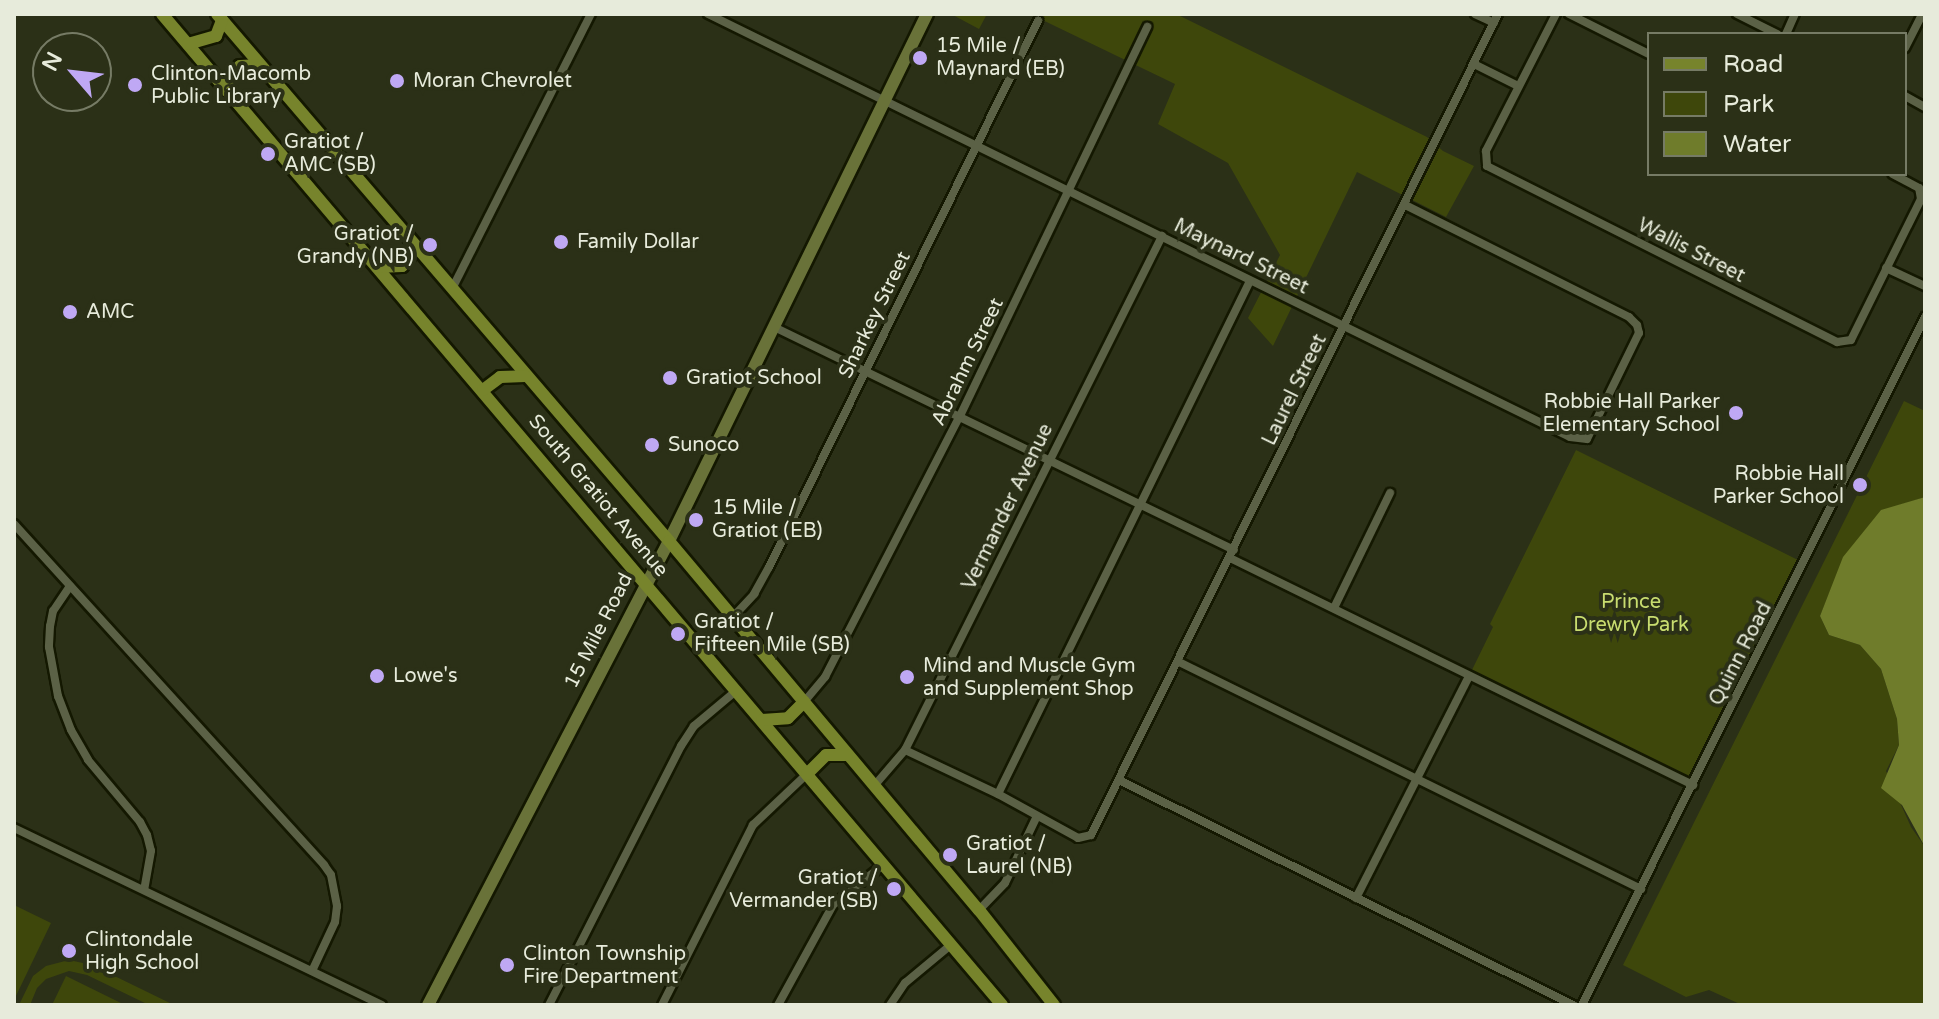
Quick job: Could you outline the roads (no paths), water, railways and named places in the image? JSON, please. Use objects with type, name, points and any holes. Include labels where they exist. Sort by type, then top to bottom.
[{"type":"main road","name":"South Gratiot Avenue","points":[[162,14],[1002,1005]]},
{"type":"main road","name":"15 Mile Road","points":[[428,1005],[669,541],[927,14]]},
{"type":"main road","name":"South Gratiot Avenue","points":[[220,17],[669,541],[979,910],[1054,1005]]},
{"type":"main road","points":[[188,44],[216,36],[220,17]]},
{"type":"main road","points":[[224,87],[240,66],[260,65]]},
{"type":"main road","points":[[377,267],[402,266],[416,248]]},
{"type":"main road","points":[[483,390],[500,377],[525,376]]},
{"type":"main road","points":[[762,720],[788,718],[804,702]]},
{"type":"main road","points":[[807,774],[826,755],[847,755]]},
{"type":"street","points":[[452,290],[591,14]]},
{"type":"street","name":"Maynard Street","points":[[708,14],[1582,441],[1591,433],[1633,347],[1639,333],[1637,325],[1629,317],[1405,205]]},
{"type":"street","points":[[1475,14],[1494,23]]},
{"type":"street","name":"Laurel Street","points":[[1037,816],[1086,838],[1095,829],[1498,14]]},
{"type":"street","points":[[1474,64],[1518,86],[1556,14]]},
{"type":"street","points":[[1569,14],[1647,53]]},
{"type":"street","points":[[1737,14],[1773,32]]},
{"type":"street","points":[[1907,44],[1922,14]]},
{"type":"street","name":"Sharkey Street","points":[[732,618],[762,582],[1038,21]]},
{"type":"street","name":"Abrahm Street","points":[[804,702],[825,677],[960,416],[1147,27]]},
{"type":"street","name":"Wallis Street","points":[[1518,86],[1486,151],[1484,162],[1489,169],[1736,293],[1837,342],[1847,342],[1886,268]]},
{"type":"street","points":[[1907,97],[1925,107]]},
{"type":"street","points":[[1897,176],[1914,184],[1922,194],[1886,268],[1925,286]]},
{"type":"street","name":"Vermander Avenue","points":[[874,786],[905,750],[1162,236]]},
{"type":"street","points":[[998,794],[1250,281]]},
{"type":"street","name":"Quinn Road","points":[[1582,1005],[1925,317]]},
{"type":"street","points":[[774,327],[1142,505],[1334,608],[1693,785]]},
{"type":"street","points":[[1334,608],[1390,493]]},
{"type":"street","points":[[14,524],[298,833],[331,875],[337,906],[335,922],[312,971]]},
{"type":"street","points":[[70,586],[53,611],[50,626],[49,647],[58,696],[78,745],[147,835],[151,851],[144,889]]},
{"type":"street","points":[[1179,662],[1641,889]]},
{"type":"street","points":[[1356,898],[1469,676]]},
{"type":"street","points":[[549,1005],[681,746],[694,726],[737,690]]},
{"type":"street","points":[[905,750],[1037,816],[1005,883],[979,910]]},
{"type":"street","points":[[662,1005],[753,825],[807,774]]},
{"type":"street","points":[[1119,780],[1573,1005]]},
{"type":"street","points":[[14,828],[382,1005]]},
{"type":"street","points":[[778,1005],[833,905],[884,864]]},
{"type":"street","points":[[890,1005],[905,983],[952,944]]},
{"type":"water","points":[[1925,497],[1925,847],[1902,805],[1881,788],[1899,745],[1897,719],[1881,669],[1860,645],[1829,635],[1820,616],[1843,557],[1881,510]]},
{"type":"place","name":"15 Mile / Maynard (EB)","points":[[920,58]]},
{"type":"place","name":"Moran Chevrolet","points":[[397,81]]},
{"type":"place","name":"Clinton-Macomb Public Library","points":[[135,85]]},
{"type":"place","name":"Gratiot / AMC (SB)","points":[[268,154]]},
{"type":"place","name":"Family Dollar","points":[[561,242]]},
{"type":"place","name":"Gratiot / Grandy (NB)","points":[[430,245]]},
{"type":"place","name":"AMC","points":[[70,312]]},
{"type":"place","name":"Gratiot School","points":[[670,378]]},
{"type":"place","name":"Robbie Hall Parker Elementary School","points":[[1736,413]]},
{"type":"place","name":"Sunoco","points":[[652,445]]},
{"type":"place","name":"Robbie Hall Parker School","points":[[1860,485]]},
{"type":"place","name":"15 Mile / Gratiot (EB)","points":[[696,520]]},
{"type":"place","name":"Gratiot / Fifteen Mile (SB)","points":[[678,634]]},
{"type":"place","name":"Lowe's","points":[[377,676]]},
{"type":"place","name":"Mind and Muscle Gym and Supplement Shop","points":[[907,677]]},
{"type":"place","name":"Gratiot / Laurel (NB)","points":[[950,855]]},
{"type":"place","name":"Gratiot / Vermander (SB)","points":[[894,889]]},
{"type":"place","name":"Clintondale High School","points":[[69,951]]},
{"type":"place","name":"Clinton Township Fire Department","points":[[507,965]]},
{"type":"park label","name":"Prince Drewry Park","points":[[1631,614]]}]
